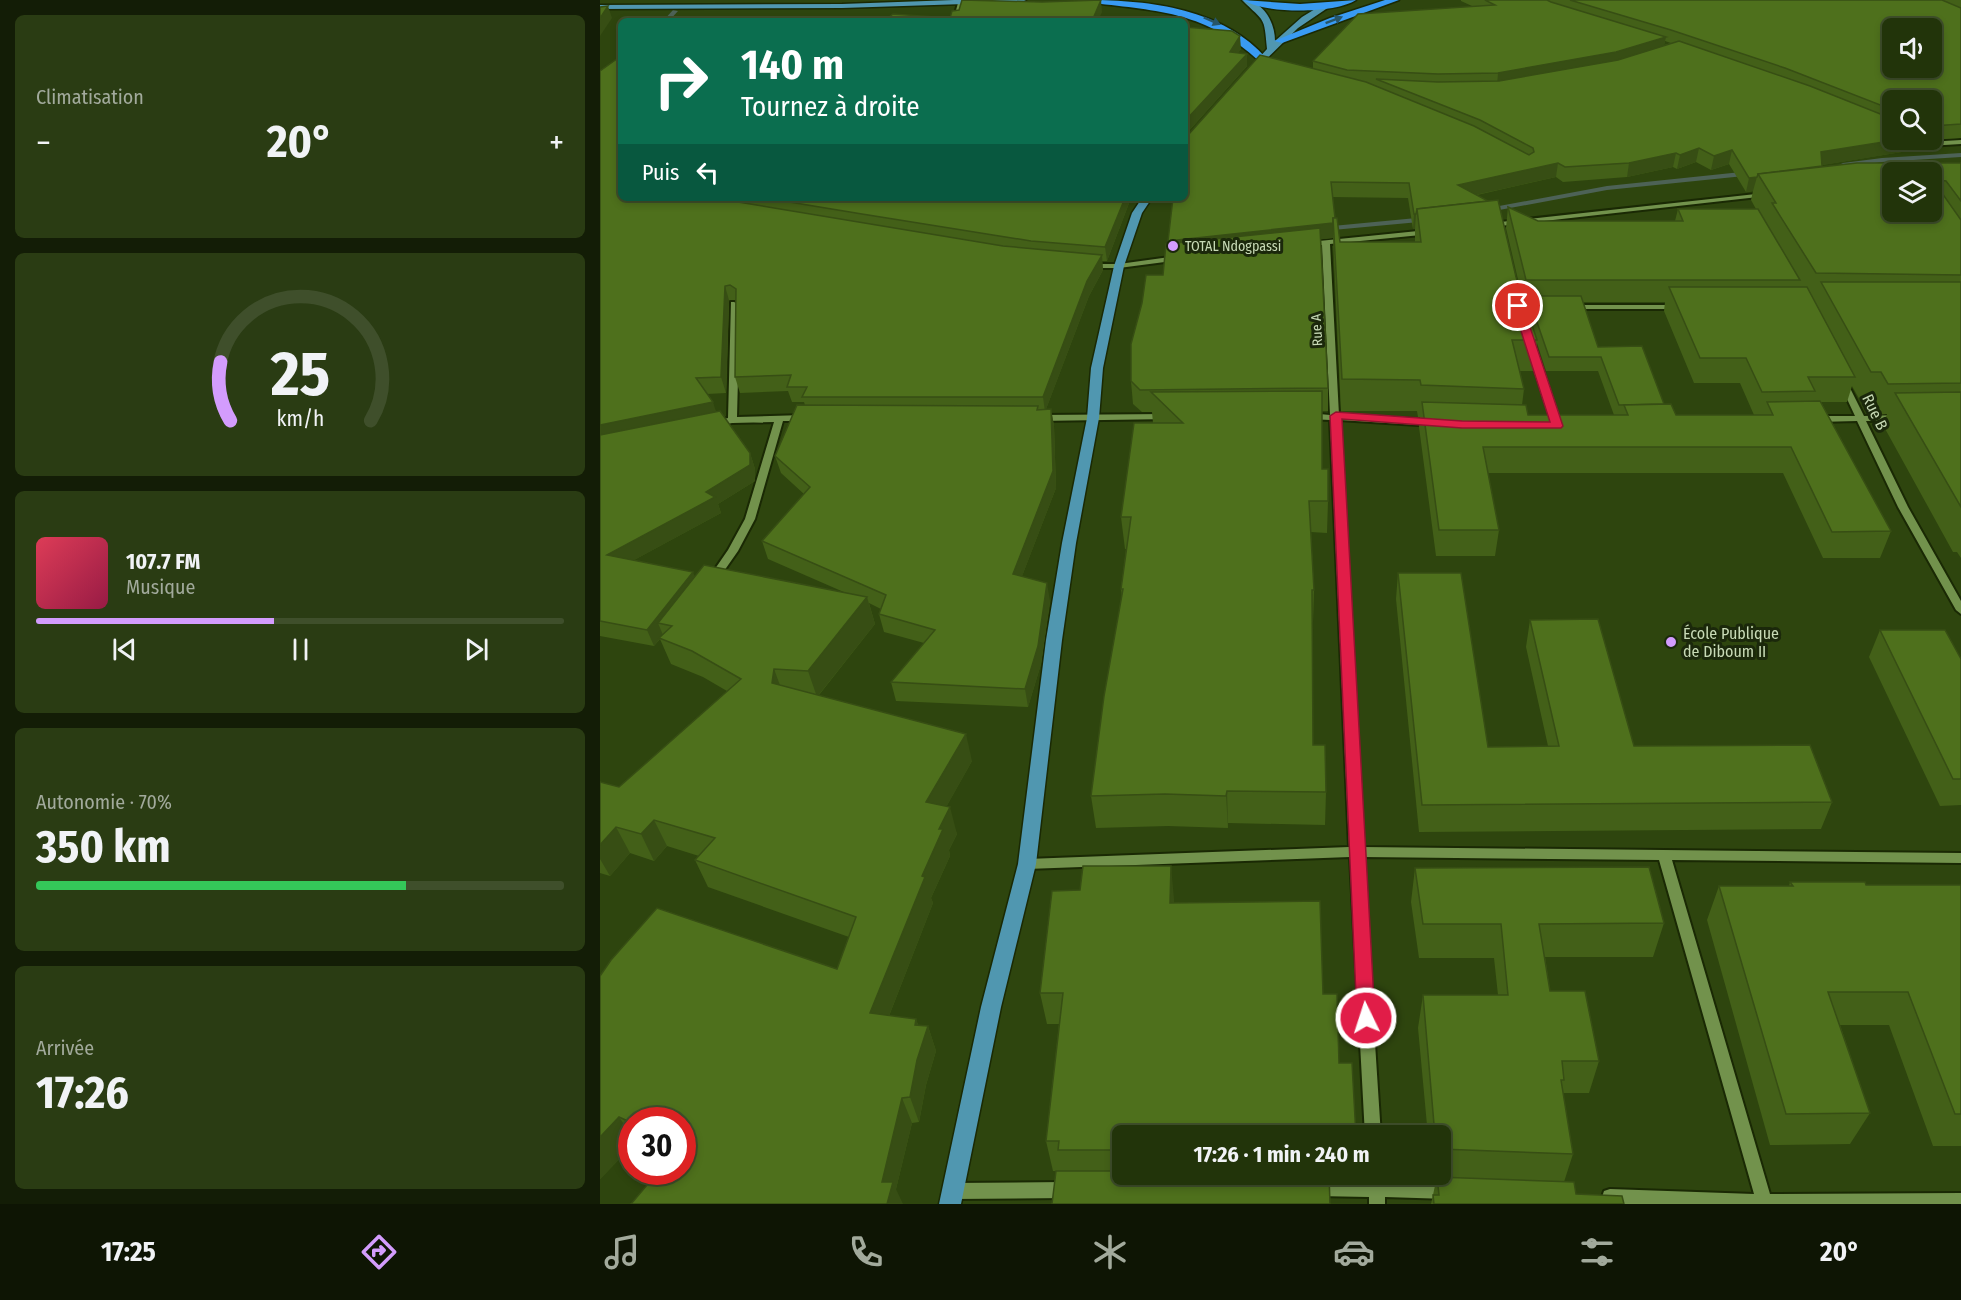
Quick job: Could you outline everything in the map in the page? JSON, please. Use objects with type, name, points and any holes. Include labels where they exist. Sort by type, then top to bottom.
[{"type":"highway","points":[[1093,0],[1159,8],[1202,17],[1237,35],[1262,63]]},
{"type":"highway","points":[[1247,0],[1293,7],[1328,5],[1351,0]]},
{"type":"highway","points":[[1279,41],[1394,0]]},
{"type":"main road","points":[[600,7],[961,3],[1022,0]]},
{"type":"main road","points":[[1243,80],[1262,63],[1270,48],[1272,30],[1270,21],[1247,0]]},
{"type":"main road","points":[[1270,48],[1305,16],[1328,5]]},
{"type":"main road","points":[[952,1197],[991,1007],[1027,864],[1067,554],[1093,418],[1097,368],[1119,266],[1137,213],[1145,201]]},
{"type":"street","points":[[957,18],[961,3]]},
{"type":"street","points":[[1942,143],[1961,142]]},
{"type":"street","points":[[1487,226],[1775,194]]},
{"type":"street","points":[[1740,198],[1746,208]]},
{"type":"street","points":[[1499,225],[1502,236]]},
{"type":"street","points":[[1304,245],[1441,231]]},
{"type":"street","name":"Rue A","points":[[1326,243],[1356,852],[1372,1125]]},
{"type":"street","points":[[1075,265],[1119,266],[1187,257]]},
{"type":"street","points":[[732,420],[734,304]]},
{"type":"street","points":[[1566,307],[1685,307]]},
{"type":"street","points":[[1528,339],[1557,426]]},
{"type":"street","name":"Rue B","points":[[1842,379],[1903,507],[1961,610]]},
{"type":"street","points":[[1301,416],[1439,423]]},
{"type":"street","points":[[710,425],[732,420],[812,417]]},
{"type":"street","points":[[1034,417],[1174,417]]},
{"type":"street","points":[[708,586],[733,550],[750,519],[779,418]]},
{"type":"street","points":[[1803,419],[1906,418]]},
{"type":"street","points":[[1545,425],[1569,425]]},
{"type":"street","points":[[1027,864],[1356,852],[1961,858]]},
{"type":"street","points":[[1664,855],[1765,1203]]},
{"type":"street","points":[[1306,1188],[1459,1191]]},
{"type":"street","points":[[952,1197],[1082,1190]]},
{"type":"street","points":[[1600,1196],[1765,1203],[1961,1202]]},
{"type":"building","points":[[962,0],[1042,2],[1101,0],[1093,18],[950,18],[952,11],[959,10]]},
{"type":"building","points":[[1485,0],[1547,0],[1666,37],[1616,52],[1498,73],[1438,74],[1347,70],[1313,61],[1358,14],[1495,5]]},
{"type":"building","points":[[1570,0],[1942,0],[1961,8],[1961,124],[1942,125],[1942,90],[1882,90],[1882,106],[1785,68],[1671,30]]},
{"type":"building","points":[[608,6],[600,18],[600,7]]},
{"type":"building","points":[[893,14],[950,18],[888,18]]},
{"type":"building","points":[[1188,27],[1232,31],[1240,36],[1230,52],[1247,54],[1188,118]]},
{"type":"building","points":[[1679,41],[1810,86],[1882,115],[1882,142],[1821,152],[1822,166],[1758,174],[1757,177],[1749,178],[1732,150],[1714,156],[1699,148],[1680,155],[1676,153],[1629,163],[1565,167],[1558,163],[1458,185],[1488,201],[1417,209],[1416,214],[1414,214],[1409,183],[1331,182],[1335,218],[1333,218],[1333,223],[1168,241],[1173,201],[1188,201],[1188,134],[1260,55],[1366,82],[1474,126],[1529,155],[1534,152],[1533,148],[1480,120],[1376,79],[1438,82],[1499,81],[1618,60]]},
{"type":"building","points":[[618,58],[618,201],[732,201],[1003,246],[1102,255],[1087,281],[1043,397],[802,397],[807,387],[787,387],[791,375],[735,377],[736,289],[730,285],[725,286],[721,377],[696,378],[713,402],[600,425],[600,71]]},
{"type":"building","points":[[1857,163],[1882,163],[1882,222],[1942,222],[1942,193],[1961,220],[1961,275],[1816,273],[1772,203],[1776,203],[1758,174]]},
{"type":"building","points":[[1942,163],[1961,163],[1961,201],[1946,181],[1942,180]]},
{"type":"building","points":[[1498,200],[1516,277],[1537,340],[1512,340],[1524,389],[1421,385],[1420,380],[1342,379],[1333,218],[1337,218],[1340,242],[1421,242],[1417,209]]},
{"type":"building","points":[[784,201],[1124,201],[1105,247],[1031,241]]},
{"type":"building","points":[[1508,207],[1538,221],[1683,221],[1678,209],[1758,209],[1800,280],[1526,280]]},
{"type":"building","points":[[1320,228],[1328,388],[1140,390],[1131,381],[1131,344],[1142,303],[1146,275],[1163,275],[1166,244]]},
{"type":"building","points":[[1821,282],[1961,282],[1961,383],[1888,384],[1881,372],[1871,372]]},
{"type":"building","points":[[1669,287],[1807,287],[1855,377],[1808,377],[1815,391],[1762,392],[1746,358],[1700,358]]},
{"type":"building","points":[[1528,296],[1581,296],[1598,347],[1642,346],[1664,404],[1619,405],[1601,357],[1549,357]]},
{"type":"building","points":[[1322,391],[1322,469],[1328,469],[1328,501],[1309,501],[1314,590],[1312,590],[1313,745],[1325,745],[1326,792],[1227,791],[1226,796],[1165,794],[1091,796],[1104,696],[1123,589],[1121,589],[1131,517],[1121,517],[1134,423],[1183,423],[1151,392]]},
{"type":"building","points":[[1961,392],[1961,507],[1895,393]]},
{"type":"building","points":[[1820,401],[1891,531],[1832,532],[1791,447],[1483,447],[1499,530],[1439,530],[1422,402],[1526,405],[1528,415],[1628,415],[1624,405],[1671,404],[1676,415],[1773,415],[1767,402]]},
{"type":"building","points":[[797,405],[1038,406],[1037,410],[1051,409],[1053,471],[1013,574],[1047,583],[1038,646],[1025,689],[891,682],[935,630],[879,614],[886,595],[762,541],[810,487],[775,456]]},
{"type":"building","points":[[720,411],[750,453],[750,465],[706,492],[715,497],[607,555],[693,572],[647,630],[600,621],[600,435]]},
{"type":"building","points":[[704,565],[867,597],[808,671],[774,669],[772,683],[966,734],[926,802],[950,807],[939,829],[943,829],[922,876],[925,877],[870,1013],[916,1019],[915,1025],[928,1026],[917,1060],[910,1097],[902,1098],[882,1182],[893,1182],[887,1204],[631,1204],[647,1185],[696,1185],[696,1107],[618,1107],[618,1118],[600,1137],[600,976],[611,960],[657,908],[837,969],[856,917],[695,860],[715,838],[654,820],[641,834],[616,827],[600,845],[600,782],[619,787],[741,679],[692,651],[659,638],[672,626],[658,623]]},
{"type":"building","points":[[1398,573],[1461,573],[1488,747],[1559,746],[1530,620],[1598,619],[1634,746],[1810,745],[1832,802],[1422,805]]},
{"type":"building","points":[[1880,630],[1945,630],[1961,659],[1961,779],[1953,779]]},
{"type":"building","points":[[1083,866],[1171,866],[1170,903],[1320,901],[1323,994],[1337,994],[1339,1063],[1352,1063],[1355,1125],[1112,1125],[1112,1150],[1058,1150],[1059,1141],[1046,1141],[1063,993],[1040,993],[1052,891],[1080,890]]},
{"type":"building","points":[[1649,867],[1664,923],[1539,924],[1550,991],[1585,991],[1599,1061],[1562,1061],[1564,1080],[1561,1080],[1573,1154],[1451,1149],[1451,1125],[1434,1125],[1423,995],[1508,995],[1501,924],[1423,924],[1415,868]]},
{"type":"building","points":[[1790,882],[1961,885],[1961,1114],[1955,1114],[1908,992],[1828,992],[1870,1113],[1786,1114],[1719,886],[1793,886]]},
{"type":"building","points":[[1056,1171],[1112,1171],[1112,1185],[1329,1185],[1330,1204],[1052,1204]]},
{"type":"building","points":[[1451,1178],[1574,1182],[1576,1194],[1622,1196],[1624,1204],[1434,1204],[1433,1195],[1439,1195],[1438,1185],[1451,1185]]},
{"type":"waterway","points":[[669,18],[675,11]]},
{"type":"waterway","points":[[1843,165],[1961,155]]},
{"type":"waterway","points":[[1483,211],[1607,188],[1751,173]]},
{"type":"waterway","points":[[1322,229],[1427,219]]},
{"type":"place","name":"TOTAL Ndogpassi","points":[[1173,246]]},
{"type":"place","name":"École Publique de Diboum II","points":[[1671,642]]},
{"type":"route","points":[[1366,1018],[1336,416],[1462,424],[1557,426],[1518,306]]}]
